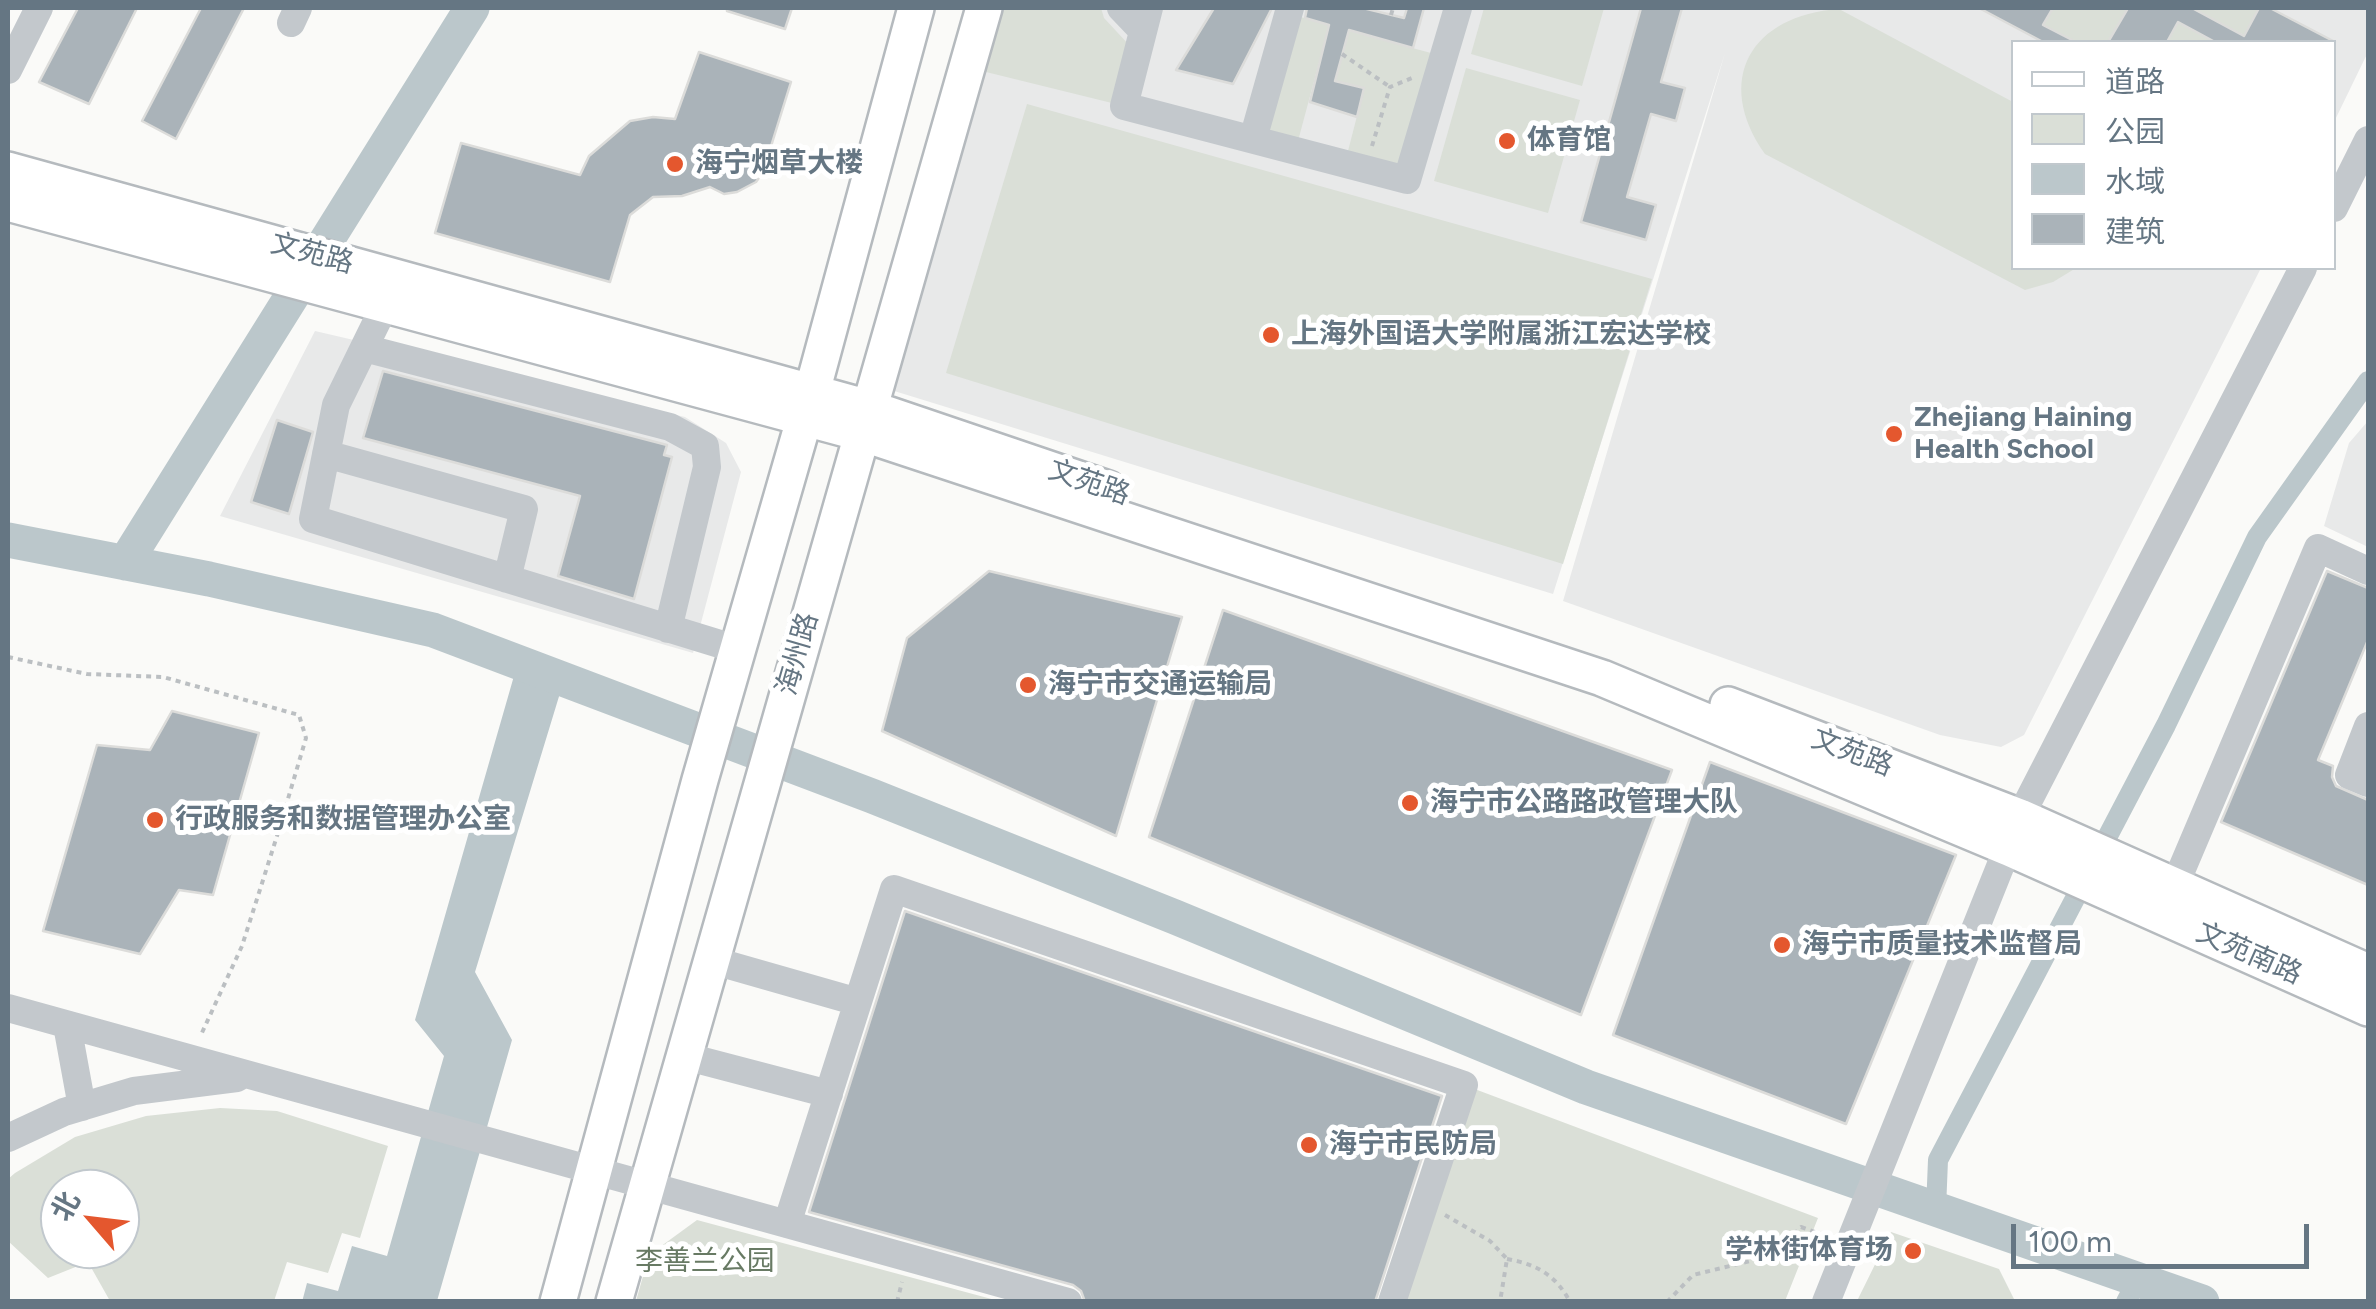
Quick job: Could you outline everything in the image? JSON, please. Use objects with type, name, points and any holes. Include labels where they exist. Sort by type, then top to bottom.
[{"type":"main road","points":[[558,1302],[916,8]]},
{"type":"main road","name":"海州路","points":[[614,1302],[984,8]]},
{"type":"main road","name":"文苑路","points":[[8,170],[382,294],[865,421],[1595,654],[2055,851],[2150,886]]},
{"type":"main road","name":"文苑路","points":[[8,203],[237,249]]},
{"type":"main road","name":"文苑南路","points":[[2150,886],[2368,972]]},
{"type":"main road","name":"文苑南路","points":[[2150,886],[2368,1008]]},
{"type":"street","points":[[8,70],[39,8]]},
{"type":"street","points":[[1252,140],[1290,8]]},
{"type":"street","points":[[1142,15],[1124,106],[1407,180],[1458,8]]},
{"type":"street","points":[[2336,204],[2368,140]]},
{"type":"street","points":[[1826,1302],[2014,832],[2302,270]]},
{"type":"street","points":[[382,294],[364,348],[336,405],[312,520],[736,649]]},
{"type":"street","points":[[364,348],[670,426],[705,446],[707,467],[668,629]]},
{"type":"street","points":[[326,454],[524,510],[507,579]]},
{"type":"street","points":[[2150,886],[2318,548],[2368,571]]},
{"type":"street","points":[[2368,726],[2349,775],[2368,783]]},
{"type":"street","points":[[788,1224],[894,889],[1464,1085],[1392,1302]]},
{"type":"street","points":[[712,960],[858,1002]]},
{"type":"street","points":[[8,1008],[1068,1302]]},
{"type":"street","points":[[67,1025],[82,1106]]},
{"type":"street","points":[[684,1056],[829,1094]]},
{"type":"street","points":[[8,1138],[82,1106],[134,1090],[251,1076]]},
{"type":"path","points":[[1391,15],[1393,8]]},
{"type":"path","points":[[1342,54],[1390,86]]},
{"type":"path","points":[[1390,86],[1440,68]]},
{"type":"path","points":[[1366,169],[1390,86]]},
{"type":"path","points":[[8,657],[87,674],[163,678],[299,715],[306,738],[248,928],[189,1059]]},
{"type":"path","points":[[1424,1204],[1490,1241],[1508,1260],[1532,1264],[1563,1289],[1570,1302]]},
{"type":"path","points":[[1667,1302],[1693,1275],[1775,1254],[1801,1227],[1852,1236]]},
{"type":"path","points":[[1500,1302],[1508,1260]]},
{"type":"shaded area","points":[[1001,8],[2368,8],[2368,52],[2336,118],[2336,40],[2011,40],[2011,270],[2260,270],[2024,735],[2001,747],[1940,735],[1563,601],[1725,53],[1553,594],[891,390]]},
{"type":"shaded area","points":[[315,331],[685,417],[726,443],[741,472],[693,653],[220,516]]},
{"type":"shaded area","points":[[2368,421],[2368,547],[2324,526],[2349,443]]},
{"type":"green space","points":[[1001,8],[1101,8],[1104,18],[1130,46],[1124,106],[982,71]]},
{"type":"green space","points":[[1484,8],[1604,8],[1582,86],[1471,54]]},
{"type":"green space","points":[[2053,8],[2127,8],[2109,40],[2058,40],[2061,34],[2043,25]]},
{"type":"green space","points":[[2192,8],[2259,8],[2244,35]]},
{"type":"green space","points":[[1839,9],[2011,101],[2011,270],[2073,270],[2053,282],[2025,290],[1765,154],[1750,127],[1742,101],[1742,77],[1763,38],[1808,14]]},
{"type":"green space","points":[[1297,16],[1329,25],[1298,141],[1266,132]]},
{"type":"green space","points":[[2178,23],[2211,40],[2168,40]]},
{"type":"green space","points":[[1349,31],[1431,53],[1398,164],[1348,151],[1364,89],[1335,81]]},
{"type":"green space","name":"体育馆","points":[[1466,68],[1580,100],[1548,213],[1434,181]]},
{"type":"green space","points":[[1027,104],[1652,279],[1563,564],[946,373]]},
{"type":"green space","points":[[1464,1085],[1818,1218],[1785,1301],[1392,1302]]},
{"type":"green space","points":[[220,1108],[277,1111],[388,1146],[360,1238],[342,1233],[328,1273],[287,1262],[274,1301],[110,1301],[92,1269],[140,1269],[140,1169],[40,1169],[40,1269],[70,1269],[48,1278],[8,1241],[8,1179],[75,1137],[146,1116]]},
{"type":"green space","name":"李善兰公园","points":[[697,1220],[999,1301],[636,1301],[649,1255]]},
{"type":"green space","name":"学林街体育场","points":[[1891,1232],[1999,1269],[2015,1301],[1857,1301]]},
{"type":"water","points":[[518,662],[564,680],[475,972],[512,1040],[437,1301],[302,1302],[307,1283],[338,1291],[352,1246],[387,1256],[444,1056],[415,1020]]},
{"type":"building","points":[[78,8],[137,8],[89,104],[39,82]]},
{"type":"building","points":[[201,8],[244,8],[176,139],[142,121]]},
{"type":"building","points":[[727,8],[792,8],[785,29]]},
{"type":"building","points":[[1214,8],[1272,8],[1233,84],[1176,70]]},
{"type":"building","points":[[1307,8],[1363,8],[1404,18],[1407,8],[1424,8],[1413,48],[1349,30],[1335,81],[1364,88],[1357,117],[1310,102],[1329,25],[1305,18]]},
{"type":"building","points":[[1641,8],[1682,8],[1661,82],[1685,88],[1676,121],[1651,114],[1627,197],[1656,205],[1646,240],[1581,222]]},
{"type":"building","points":[[1979,8],[2053,8],[2043,25],[2072,40],[2039,40]]},
{"type":"building","points":[[2128,8],[2192,8],[2244,36],[2259,8],[2270,8],[2331,40],[2211,40],[2178,22],[2168,40],[2109,40]]},
{"type":"building","name":"海宁烟草大楼","points":[[699,52],[791,82],[763,172],[756,182],[724,194],[710,187],[682,196],[653,197],[630,215],[610,282],[435,233],[461,143],[580,175],[589,156],[630,121],[675,119]]},
{"type":"building","points":[[383,371],[667,445],[664,455],[672,457],[634,599],[558,576],[580,496],[363,438]]},
{"type":"building","points":[[277,420],[313,432],[289,514],[251,502]]},
{"type":"building","name":"海宁市交通运输局","points":[[989,571],[1182,617],[1116,836],[882,731],[907,638]]},
{"type":"building","points":[[2327,571],[2368,588],[2368,640],[2318,760],[2333,766],[2336,786],[2368,800],[2368,885],[2221,822]]},
{"type":"building","name":"海宁市公路路政管理大队","points":[[1223,610],[1672,770],[1581,1015],[1149,837]]},
{"type":"building","name":"行政服务和数据管理办公室","points":[[172,711],[259,733],[213,895],[179,890],[140,954],[43,931],[97,745],[150,750]]},
{"type":"building","name":"海宁市质量技术监督局","points":[[1710,762],[1956,855],[1846,1124],[1613,1035]]},
{"type":"building","points":[[905,911],[1442,1096],[1375,1302],[1085,1302],[1081,1291],[1073,1285],[809,1212]]},
{"type":"waterway","points":[[125,563],[472,8]]},
{"type":"waterway","points":[[1936,1209],[1938,1160],[2166,725],[2257,537],[2368,381]]},
{"type":"waterway","points":[[8,540],[209,579],[433,630],[872,796],[1586,1087],[2202,1302]]},
{"type":"waterway","points":[[2126,1302],[2138,1279]]},
{"type":"place","name":"体育馆","points":[[1507,141]]},
{"type":"place","name":"海宁烟草大楼","points":[[675,164]]},
{"type":"place","name":"上海外国语大学附属浙江宏达学校","points":[[1271,335]]},
{"type":"place","name":"Zhejiang Haining Health School","points":[[1894,434]]},
{"type":"place","name":"海宁市交通运输局","points":[[1028,685]]},
{"type":"place","name":"海宁市公路路政管理大队","points":[[1410,803]]},
{"type":"place","name":"行政服务和数据管理办公室","points":[[155,820]]},
{"type":"place","name":"海宁市质量技术监督局","points":[[1782,945]]},
{"type":"place","name":"海宁市民防局","points":[[1309,1145]]},
{"type":"place","name":"学林街体育场","points":[[1913,1251]]}]
